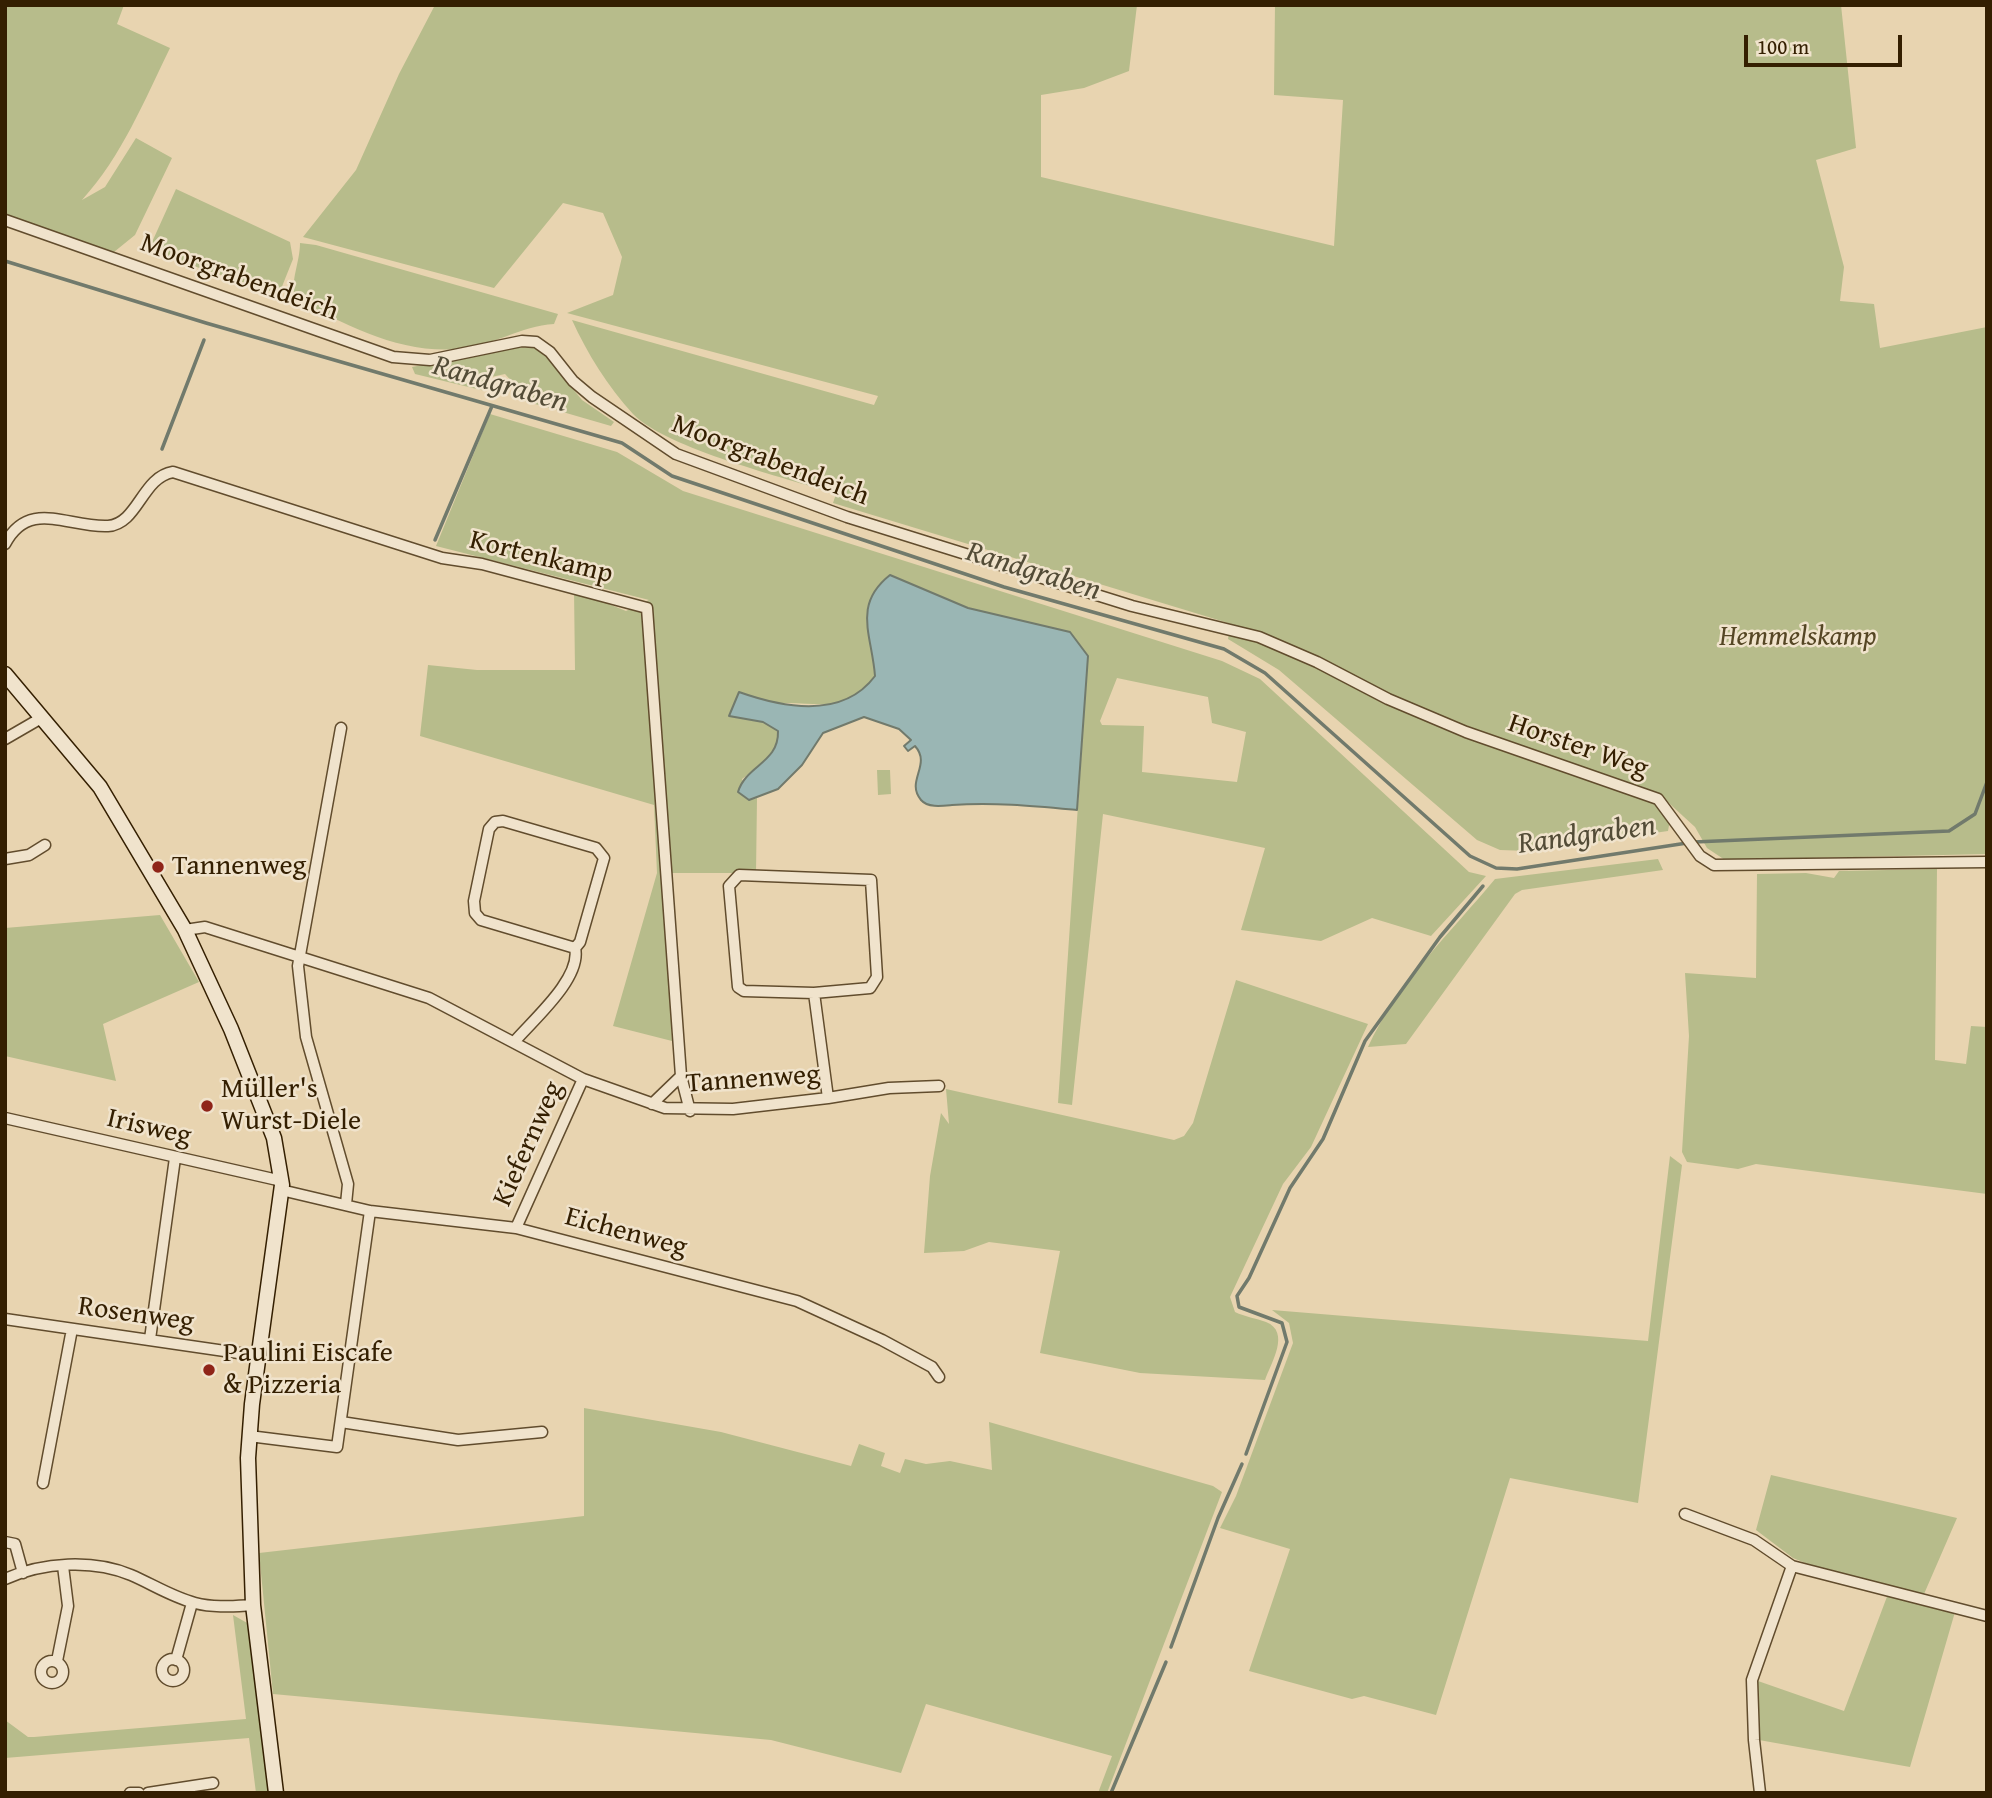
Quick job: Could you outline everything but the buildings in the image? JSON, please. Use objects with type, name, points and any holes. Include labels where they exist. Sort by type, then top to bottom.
[{"type":"street","name":"Moorgrabendeich","points":[[5,220],[393,357],[430,360],[523,341],[536,342],[550,352],[573,381],[592,397],[676,454],[848,517],[1132,606],[1230,629]]},
{"type":"street","name":"Kortenkamp","points":[[5,544],[14,528],[32,518],[110,526],[124,519],[148,486],[165,474],[173,472],[442,558],[482,564],[647,608],[681,1076],[690,1111]]},
{"type":"street","name":"Horster Weg","points":[[1230,629],[1259,637],[1317,662],[1388,699],[1466,732],[1658,799],[1674,817],[1700,856],[1714,865],[1987,862]]},
{"type":"street","points":[[5,674],[100,786],[185,930],[231,1029],[274,1138],[281,1185],[249,1436],[253,1605],[276,1793]]},
{"type":"street","points":[[5,739],[43,717]]},
{"type":"street","points":[[341,728],[298,957],[306,1037],[348,1184],[346,1204]]},
{"type":"street","points":[[514,1041],[569,980],[575,963],[575,948],[580,942],[603,855],[596,848],[503,821],[495,822],[489,829],[474,901],[475,913],[481,920],[575,948]]},
{"type":"street","points":[[5,859],[29,855],[45,845]]},
{"type":"street","points":[[739,876],[871,880],[877,977],[870,988],[814,993],[744,990],[738,987],[729,886],[739,876]]},
{"type":"street","name":"Tannenweg","points":[[185,930],[205,927],[429,998],[583,1079],[652,1104],[690,1111],[828,1098],[889,1088],[939,1086]]},
{"type":"street","points":[[814,993],[828,1098]]},
{"type":"street","points":[[652,1104],[681,1076]]},
{"type":"street","name":"Kiefernweg","points":[[516,1228],[583,1079]]},
{"type":"street","name":"Irisweg","points":[[5,1118],[281,1185]]},
{"type":"street","points":[[150,1339],[176,1158]]},
{"type":"street","name":"Eichenweg","points":[[281,1185],[370,1211],[516,1228],[797,1301],[932,1367],[939,1377]]},
{"type":"street","points":[[249,1436],[337,1447],[370,1211]]},
{"type":"street","name":"Rosenweg","points":[[5,1319],[259,1356]]},
{"type":"street","points":[[43,1483],[72,1329]]},
{"type":"street","points":[[341,1422],[458,1440],[542,1432]]},
{"type":"street","points":[[1685,1514],[1754,1540],[1792,1566],[1987,1616]]},
{"type":"street","points":[[5,1542],[15,1544],[23,1573]]},
{"type":"street","points":[[5,1579],[62,1566],[113,1569],[192,1603],[208,1606],[253,1605]]},
{"type":"street","points":[[57,1661],[68,1606],[62,1566]]},
{"type":"street","points":[[1760,1793],[1754,1740],[1752,1680],[1792,1566]]},
{"type":"street","points":[[176,1660],[192,1603]]},
{"type":"street","points":[[148,1793],[213,1783]]},
{"type":"street","points":[[130,1793],[139,1793]]},
{"type":"green space","points":[[5,5],[124,5],[117,24],[170,48],[121,147],[82,200],[105,187],[136,138],[172,158],[135,235],[114,252],[5,216]]},
{"type":"green space","name":"Hemmelskamp","points":[[435,5],[1137,5],[1129,71],[1084,88],[1041,95],[1041,177],[1334,246],[1343,100],[1274,95],[1275,5],[1841,5],[1856,148],[1816,160],[1844,267],[1840,301],[1874,304],[1880,348],[1987,327],[1987,854],[1725,860],[1707,848],[1695,827],[1660,795],[1468,728],[1390,695],[1261,633],[833,503],[836,494],[729,461],[649,427],[633,414],[607,381],[572,320],[874,405],[878,396],[567,313],[613,295],[622,257],[603,213],[563,203],[494,288],[303,237],[356,170],[399,74]]},
{"type":"green space","points":[[176,189],[290,242],[293,259],[279,294],[148,251]]},
{"type":"green space","points":[[300,243],[316,245],[558,314],[554,324],[530,328],[471,347],[437,349],[394,342],[354,328],[295,299],[294,285]]},
{"type":"green space","points":[[534,347],[544,354],[582,400],[614,422],[611,426],[511,397],[515,385],[505,374],[491,377],[485,391],[415,374],[412,367],[509,348]]},
{"type":"green space","points":[[490,414],[617,452],[683,491],[1222,661],[1260,679],[1469,872],[1486,876],[1431,936],[1372,918],[1321,941],[1241,930],[1265,848],[1103,814],[1072,1105],[1058,1103],[1088,656],[1070,632],[968,608],[890,575],[873,655],[875,676],[863,689],[840,702],[771,704],[730,716],[763,722],[778,731],[772,754],[742,779],[749,800],[757,798],[756,873],[664,873],[672,1041],[613,1026],[657,873],[654,805],[420,736],[428,665],[477,670],[575,670],[574,590],[626,611],[649,600],[436,546]],"holes":[[[1117,678],[1208,697],[1212,723],[1246,732],[1237,782],[1142,772],[1144,726],[1102,725],[1100,721]]]},
{"type":"green space","points":[[1229,633],[1258,642],[1655,803],[1670,820],[1668,831],[1529,851],[1500,850],[1477,840],[1279,670],[1228,639]]},
{"type":"green space","points":[[877,770],[890,770],[891,794],[878,795]]},
{"type":"green space","points":[[1658,859],[1663,870],[1522,890],[1515,894],[1406,1044],[1368,1047],[1393,1002],[1495,879]]},
{"type":"green space","points":[[1937,869],[1935,1060],[1966,1064],[1971,1026],[1987,1027],[1987,1194],[1756,1164],[1738,1169],[1687,1162],[1682,1152],[1689,1036],[1685,973],[1756,978],[1757,874],[1806,873],[1834,878],[1839,871]]},
{"type":"green space","points":[[160,915],[199,982],[103,1024],[116,1081],[5,1056],[5,928]]},
{"type":"green space","points":[[1236,980],[1368,1024],[1311,1147],[1283,1184],[1230,1297],[1235,1312],[1266,1322],[1277,1333],[1275,1357],[1265,1380],[1140,1373],[1040,1353],[1060,1251],[989,1242],[964,1251],[924,1253],[930,1176],[941,1113],[949,1124],[946,1089],[1174,1140],[1184,1136],[1193,1123]]},
{"type":"green space","points":[[1670,1156],[1682,1165],[1638,1503],[1510,1478],[1436,1715],[1364,1696],[1352,1699],[1249,1671],[1290,1549],[1220,1528],[1236,1496],[1293,1343],[1289,1323],[1272,1310],[1648,1341]]},
{"type":"green space","points":[[584,1408],[721,1432],[851,1466],[859,1444],[885,1453],[881,1466],[900,1473],[905,1459],[926,1464],[950,1461],[992,1470],[989,1422],[1213,1486],[1222,1492],[1107,1793],[1098,1793],[1112,1756],[926,1704],[901,1773],[771,1740],[273,1694],[259,1553],[584,1516]]},
{"type":"green space","points":[[1771,1475],[1957,1518],[1924,1594],[1810,1565],[1793,1558],[1756,1530]]},
{"type":"green space","points":[[1888,1594],[1955,1612],[1910,1767],[1759,1740],[1758,1681],[1844,1711]]},
{"type":"green space","points":[[233,1615],[249,1624],[271,1793],[256,1793],[249,1738],[5,1758],[5,1720],[28,1737],[34,1737],[246,1719]]},
{"type":"water","points":[[890,575],[968,608],[1070,632],[1088,656],[1077,810],[999,804],[927,804],[917,793],[921,760],[919,753],[915,746],[908,751],[904,746],[911,740],[899,729],[864,717],[823,733],[802,765],[778,789],[749,800],[738,792],[742,783],[773,750],[778,731],[763,722],[729,716],[739,692],[775,702],[812,706],[847,699],[862,690],[875,676],[868,634],[868,609],[878,586]]},
{"type":"waterway","name":"Randgraben","points":[[5,261],[206,323],[622,443],[672,476],[1004,587],[1224,649],[1265,673],[1470,856],[1496,868],[1517,869],[1687,843]]},
{"type":"waterway","points":[[162,449],[204,340]]},
{"type":"waterway","points":[[435,540],[492,406]]},
{"type":"waterway","name":"Randgraben","points":[[1694,842],[1949,831],[1975,814],[1987,782]]},
{"type":"waterway","points":[[1246,1454],[1287,1342],[1282,1323],[1239,1307],[1237,1296],[1249,1278],[1290,1188],[1323,1139],[1365,1041],[1440,937],[1483,886]]},
{"type":"waterway","points":[[1171,1647],[1218,1518],[1242,1464]]},
{"type":"waterway","points":[[1111,1793],[1166,1662]]},
{"type":"place","name":"Tannenweg","points":[[158,867]]},
{"type":"place","name":"Müller's Wurst-Diele","points":[[207,1106]]},
{"type":"place","name":"Paulini Eiscafe & Pizzeria","points":[[209,1370]]}]
